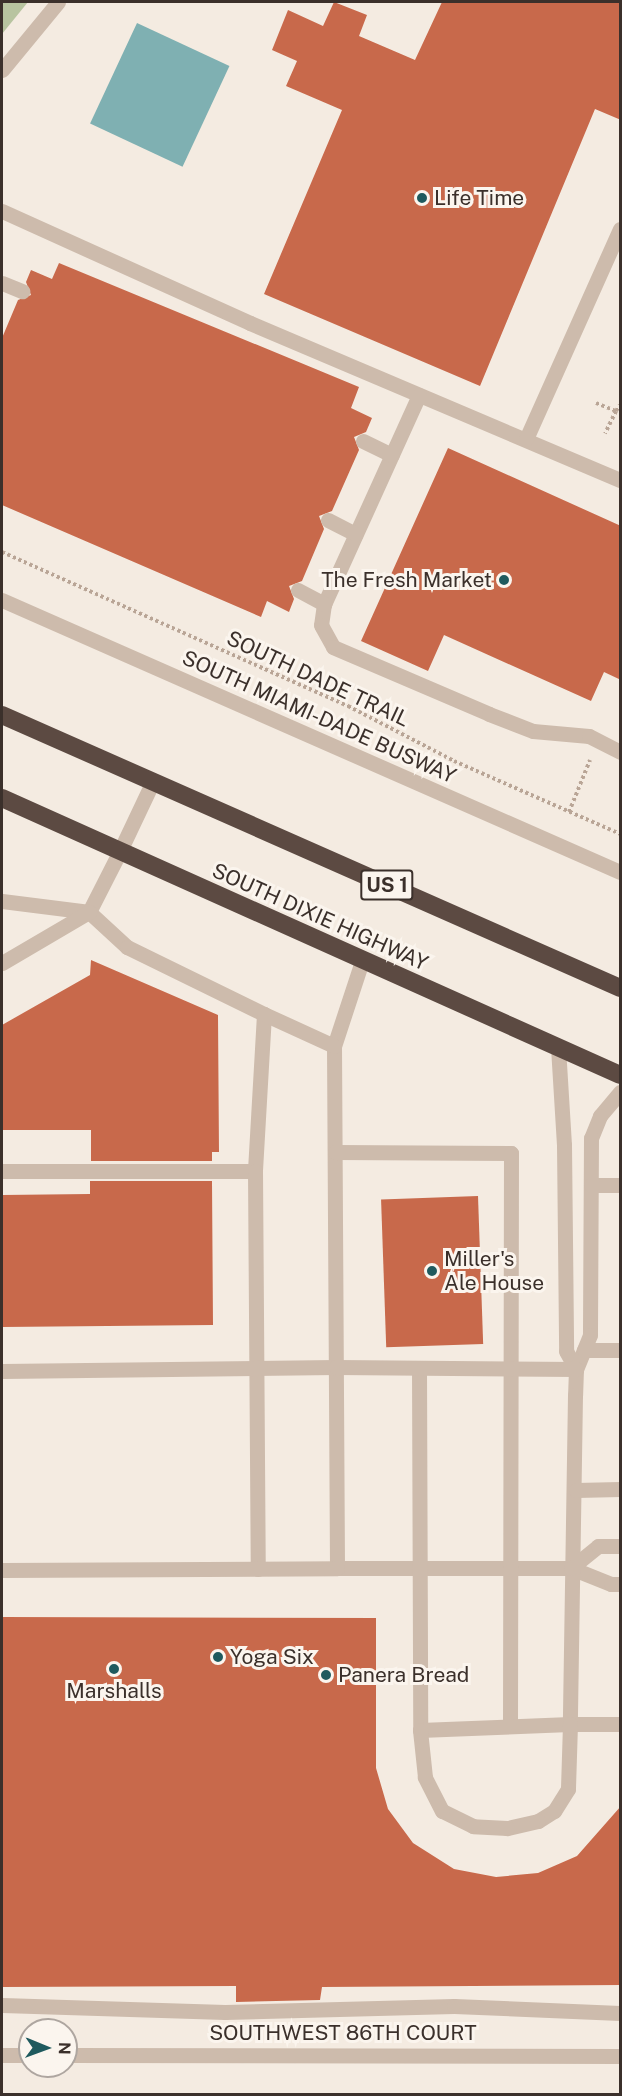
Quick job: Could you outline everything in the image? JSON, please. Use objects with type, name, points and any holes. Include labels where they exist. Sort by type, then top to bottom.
[{"type":"highway","name":"US 1","points":[[2,715],[621,988]]},
{"type":"highway","name":"SOUTH DIXIE HIGHWAY","points":[[2,798],[119,853],[621,1075]]},
{"type":"street","points":[[2,70],[58,2]]},
{"type":"street","points":[[2,211],[419,395],[621,480]]},
{"type":"street","points":[[526,439],[621,229]]},
{"type":"street","points":[[2,283],[22,291]]},
{"type":"street","points":[[419,395],[324,604],[321,625],[333,647],[533,731],[589,736],[621,752]]},
{"type":"street","points":[[363,441],[392,455]]},
{"type":"street","points":[[328,520],[356,534]]},
{"type":"street","points":[[298,590],[324,604]]},
{"type":"street","name":"SOUTH MIAMI-DADE BUSWAY","points":[[2,600],[621,872]]},
{"type":"street","points":[[2,963],[89,912],[153,781]]},
{"type":"street","points":[[2,901],[89,912],[127,947],[334,1046]]},
{"type":"street","points":[[337,1568],[334,1046],[362,961]]},
{"type":"street","points":[[258,1569],[255,1171],[264,1014]]},
{"type":"street","points":[[558,1047],[564,1145],[566,1351],[576,1369]]},
{"type":"street","points":[[419,1368],[420,1730],[425,1777],[442,1811],[473,1826],[507,1828],[538,1821],[554,1811],[568,1789],[571,1568],[576,1490],[576,1369],[590,1335],[591,1138],[600,1116],[621,1092]]},
{"type":"street","points":[[334,1152],[511,1153],[507,1568],[510,1726]]},
{"type":"street","points":[[2,1171],[255,1171]]},
{"type":"street","points":[[591,1185],[621,1185]]},
{"type":"street","points":[[584,1350],[621,1350]]},
{"type":"street","points":[[2,1371],[336,1367],[576,1369]]},
{"type":"street","points":[[576,1490],[621,1489]]},
{"type":"street","points":[[571,1568],[598,1546],[621,1546]]},
{"type":"street","points":[[2,1570],[571,1568],[610,1584],[621,1584]]},
{"type":"street","points":[[420,1730],[621,1724]]},
{"type":"street","points":[[2,2005],[225,2012],[454,2006],[621,2013]]},
{"type":"street","points":[[2,2055],[18,2055]]},
{"type":"street","name":"SOUTHWEST 86TH COURT","points":[[78,2055],[621,2056]]},
{"type":"path","points":[[596,403],[615,411]]},
{"type":"path","points":[[605,434],[615,411],[621,405]]},
{"type":"path","name":"SOUTH DADE TRAIL","points":[[2,552],[348,706],[444,756],[621,834]]},
{"type":"path","points":[[569,812],[591,757]]},
{"type":"green space","points":[[2,2],[28,2],[2,34]]},
{"type":"water","points":[[137,23],[229,66],[183,167],[90,124]]},
{"type":"building","points":[[334,2],[367,15],[359,36],[415,60],[442,2],[621,2],[621,120],[595,109],[480,386],[264,294],[342,110],[286,86],[297,61],[272,50],[288,10],[323,26]]},
{"type":"building","points":[[59,263],[359,387],[351,408],[372,418],[366,432],[354,437],[359,450],[332,511],[319,516],[324,529],[302,581],[289,586],[294,599],[289,612],[267,601],[261,617],[2,505],[2,338],[18,300],[31,295],[26,282],[31,270],[52,279]]},
{"type":"building","name":"The Fresh Market","points":[[448,448],[621,526],[621,680],[604,672],[591,701],[444,635],[428,671],[361,641]]},
{"type":"building","points":[[91,960],[218,1015],[219,1152],[212,1152],[212,1161],[91,1161],[91,1130],[2,1130],[2,1025],[90,975]]},
{"type":"building","points":[[90,1181],[212,1181],[213,1325],[2,1327],[2,1195],[90,1194]]},
{"type":"building","name":"Miller's Ale House","points":[[478,1196],[483,1344],[386,1347],[381,1199]]},
{"type":"building","points":[[2,1617],[376,1618],[376,1768],[388,1809],[413,1843],[454,1869],[496,1877],[538,1873],[577,1856],[621,1806],[621,1985],[322,1987],[320,2000],[236,2002],[236,1986],[2,1987]]},
{"type":"place","name":"Life Time","points":[[422,198]]},
{"type":"place","name":"The Fresh Market","points":[[504,580]]},
{"type":"place","name":"Miller's Ale House","points":[[432,1271]]},
{"type":"place","name":"Yoga Six","points":[[218,1657]]},
{"type":"place","name":"Marshalls","points":[[114,1669]]},
{"type":"place","name":"Panera Bread","points":[[326,1675]]}]
